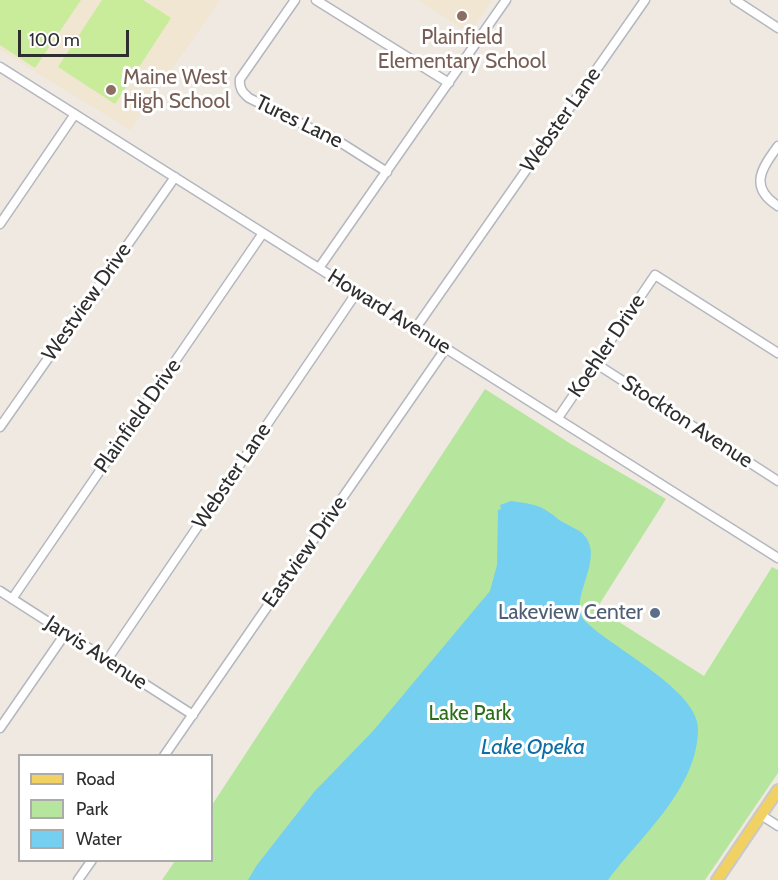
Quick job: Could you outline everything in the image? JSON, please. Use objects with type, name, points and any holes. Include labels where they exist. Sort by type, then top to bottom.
[{"type":"main road","points":[[717,880],[778,790]]},
{"type":"street","name":"Tures Lane","points":[[295,0],[240,79],[243,93],[343,144],[387,172]]},
{"type":"street","points":[[316,0],[449,83]]},
{"type":"street","points":[[319,268],[506,0]]},
{"type":"street","name":"Webster Lane","points":[[415,329],[645,0]]},
{"type":"street","points":[[735,0],[778,28]]},
{"type":"street","name":"Howard Avenue","points":[[0,67],[777,555]]},
{"type":"street","points":[[0,224],[75,114]]},
{"type":"street","points":[[778,146],[761,173],[763,194],[778,206]]},
{"type":"street","name":"Westview Drive","points":[[0,427],[175,177]]},
{"type":"street","name":"Plainfield Drive","points":[[12,599],[263,233]]},
{"type":"street","name":"Koehler Drive","points":[[558,418],[655,275],[778,353]]},
{"type":"street","name":"Webster Lane","points":[[107,660],[357,292]]},
{"type":"street","name":"Eastview Drive","points":[[165,754],[446,348]]},
{"type":"street","name":"Stockton Avenue","points":[[595,363],[778,481]]},
{"type":"street","name":"Jarvis Avenue","points":[[0,591],[193,715]]},
{"type":"street","points":[[0,728],[65,634]]},
{"type":"street","points":[[761,815],[778,826]]},
{"type":"street","points":[[78,880],[91,862]]},
{"type":"shaded area","name":"Maine West High School","points":[[0,0],[220,0],[130,130],[0,50]]},
{"type":"shaded area","name":"Plainfield Elementary School","points":[[418,0],[492,0],[469,33]]},
{"type":"green space","points":[[0,0],[81,0],[35,68],[0,45]]},
{"type":"green space","points":[[102,0],[143,0],[171,18],[115,104],[58,67]]},
{"type":"green space","name":"Lake Park","points":[[485,389],[571,444],[666,499],[597,608],[704,676],[772,567],[778,570],[778,773],[705,880],[162,880],[174,862],[213,862],[213,803]]},
{"type":"water","name":"Lake Opeka","points":[[511,501],[532,504],[581,532],[589,542],[591,554],[580,602],[581,613],[586,622],[653,671],[685,700],[695,715],[698,730],[695,752],[678,792],[665,811],[608,880],[248,880],[257,865],[314,792],[373,731],[490,591],[497,565],[498,510],[501,509],[500,505]]},
{"type":"place","name":"Plainfield Elementary School","points":[[462,16]]},
{"type":"place","name":"Maine West High School","points":[[111,90]]},
{"type":"place","name":"Lakeview Center","points":[[655,613]]}]
